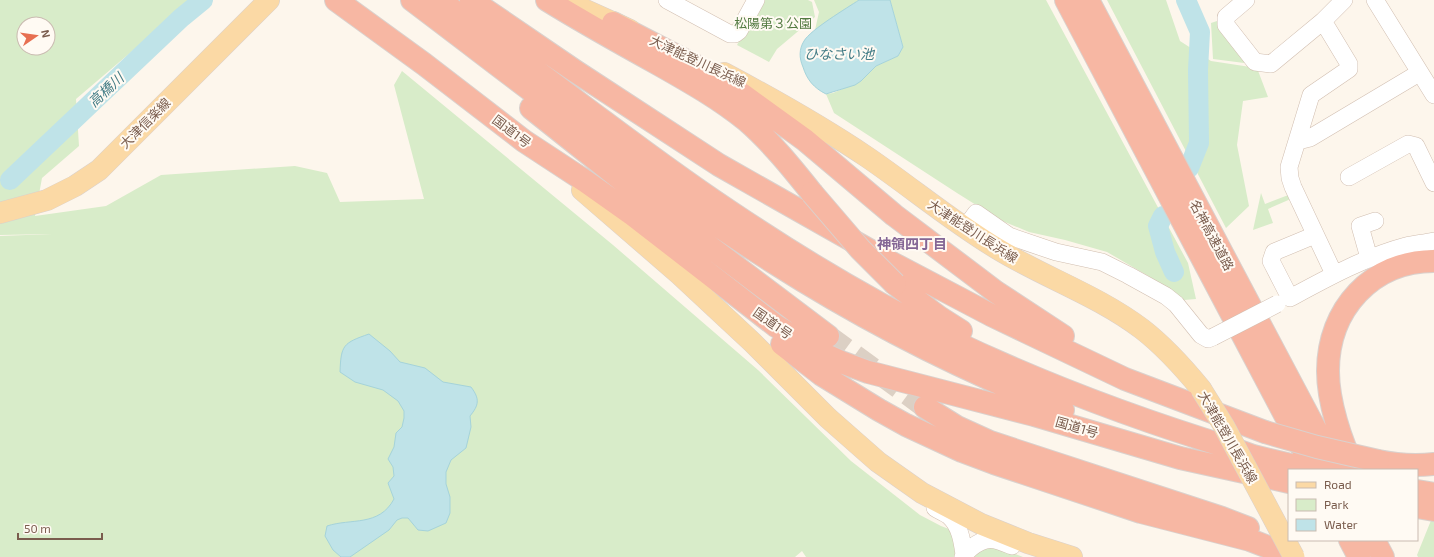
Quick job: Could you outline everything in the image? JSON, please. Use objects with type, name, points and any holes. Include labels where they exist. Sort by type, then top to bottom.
[{"type":"highway","name":"国道1号","points":[[336,0],[424,64],[524,141],[585,181],[667,240],[776,326],[819,352],[841,362],[902,381],[1034,415],[1180,458],[1220,468],[1263,476],[1285,473]]},
{"type":"highway","points":[[395,0],[634,190],[828,336]]},
{"type":"highway","points":[[412,0],[683,202],[773,262],[858,312],[938,354],[1034,399],[1138,438],[1263,476]]},
{"type":"highway","points":[[439,0],[714,201],[784,247],[867,296],[946,338],[1037,379],[1144,420],[1231,448]]},
{"type":"highway","points":[[471,0],[581,75],[712,161],[892,263],[991,315],[1125,379],[1197,397]]},
{"type":"highway","name":"国道1号","points":[[547,0],[698,87],[747,121],[764,138],[860,249],[895,284],[939,317],[992,349],[1047,376],[1147,416],[1195,433],[1285,473]]},
{"type":"highway","name":"名神高速道路","points":[[1066,0],[1312,469]]},
{"type":"highway","name":"名神高速道路","points":[[1088,0],[1336,469]]},
{"type":"highway","points":[[613,23],[696,66],[736,90],[805,140],[894,215],[996,292],[1092,354],[1121,370],[1197,397],[1265,432],[1317,447],[1392,464],[1434,464]]},
{"type":"highway","points":[[667,240],[797,356],[822,375],[852,394],[906,425],[962,451],[994,463],[1141,512],[1250,540],[1289,557]]},
{"type":"highway","points":[[1355,469],[1339,427],[1330,390],[1329,357],[1330,347],[1336,329],[1351,301],[1364,286],[1374,278],[1401,265],[1434,261]]},
{"type":"highway","points":[[925,407],[957,427],[996,444],[1222,518],[1263,535],[1297,557]]},
{"type":"highway","points":[[1418,491],[1434,494]]},
{"type":"highway","points":[[1418,507],[1434,510]]},
{"type":"highway","points":[[1351,541],[1359,557]]},
{"type":"highway","points":[[1375,541],[1383,557]]},
{"type":"highway","points":[[1390,541],[1398,557]]},
{"type":"main road","name":"大津信楽線","points":[[0,213],[47,200],[75,186],[99,170],[269,0]]},
{"type":"main road","name":"大津能登川長浜線","points":[[563,0],[716,68],[796,112],[869,158],[964,228],[996,248],[1120,314],[1141,328],[1181,364],[1197,397],[1224,426],[1294,557]]},
{"type":"main road","points":[[524,141],[628,228],[679,274],[752,342],[828,418],[858,446],[878,462],[922,493],[981,524],[1028,543],[1066,555]]},
{"type":"street","points":[[667,0],[687,5],[730,34],[735,34],[739,31],[756,0]]},
{"type":"street","points":[[1246,0],[1226,17],[1226,25],[1255,62],[1271,64],[1323,22],[1334,3]]},
{"type":"street","points":[[1375,0],[1434,95]]},
{"type":"street","points":[[1323,22],[1349,64],[1349,69],[1311,95],[1289,167],[1290,178],[1334,274]]},
{"type":"street","points":[[1298,141],[1310,138],[1419,73]]},
{"type":"street","points":[[1349,177],[1408,144],[1416,146],[1434,183]]},
{"type":"street","points":[[964,228],[976,213],[1009,236],[1056,252],[1102,262],[1166,296],[1176,304],[1201,335],[1208,339],[1334,274],[1369,258],[1407,246],[1434,242]]},
{"type":"street","points":[[1369,258],[1360,226],[1375,221]]},
{"type":"street","points":[[1283,301],[1271,261],[1274,252],[1315,235]]},
{"type":"street","points":[[905,481],[920,497],[936,509],[949,516],[962,538],[963,556]]},
{"type":"street","points":[[963,556],[976,544],[986,539],[996,539],[1018,548],[1036,552],[1066,555]]},
{"type":"green space","points":[[0,0],[192,0],[76,99],[79,146],[42,178],[35,216],[106,206],[161,175],[295,166],[327,173],[340,202],[424,199],[394,85],[402,71],[613,245],[758,370],[851,461],[920,515],[941,526],[1023,557],[806,557],[802,551],[795,557],[0,557],[0,236],[52,234],[0,235]]},
{"type":"green space","name":"松陽第３公園","points":[[761,0],[808,0],[812,2],[815,17],[777,49],[769,62],[737,45]]},
{"type":"green space","points":[[814,0],[859,0],[815,30],[819,12]]},
{"type":"green space","points":[[890,0],[1046,0],[1188,263],[1196,299],[1184,300],[1150,277],[1107,252],[1029,232],[1000,220],[834,113],[826,94],[833,93],[861,81],[876,66],[898,56],[903,47]]},
{"type":"green space","points":[[1107,0],[1166,0],[1180,41],[1211,61],[1257,68],[1268,97],[1243,101],[1237,145],[1249,206],[1226,228]]},
{"type":"green space","points":[[1217,21],[1252,64],[1213,59],[1211,23]]},
{"type":"green space","points":[[1261,193],[1265,204],[1291,194],[1293,198],[1268,209],[1273,223],[1253,230]]},
{"type":"green space","points":[[1434,513],[1434,557],[1418,557],[1417,555]]},
{"type":"water","name":"ひなさい池","points":[[859,0],[890,0],[903,47],[898,56],[876,66],[855,85],[826,94],[818,89],[809,80],[801,60],[801,47],[813,31]]},
{"type":"water","points":[[369,334],[390,351],[400,362],[425,368],[443,382],[471,387],[476,395],[477,405],[470,416],[471,427],[466,448],[451,460],[446,472],[446,484],[450,497],[450,513],[446,523],[428,531],[418,530],[408,518],[402,518],[397,520],[389,530],[350,557],[341,557],[333,550],[325,536],[327,526],[373,518],[388,508],[394,499],[388,483],[394,476],[393,467],[388,459],[394,447],[396,433],[402,427],[404,411],[398,401],[383,390],[355,382],[340,372],[341,356],[345,346],[354,340]]},
{"type":"waterway","name":"高橋川","points":[[10,180],[181,18],[203,0]]},
{"type":"waterway","points":[[1186,0],[1200,32],[1198,70],[1199,143],[1189,168]]},
{"type":"waterway","points":[[1163,216],[1158,226],[1165,252],[1174,272]]},
{"type":"tunnel","points":[[828,336],[925,407]]},
{"type":"district","name":"神領四丁目","points":[[912,244]]}]
